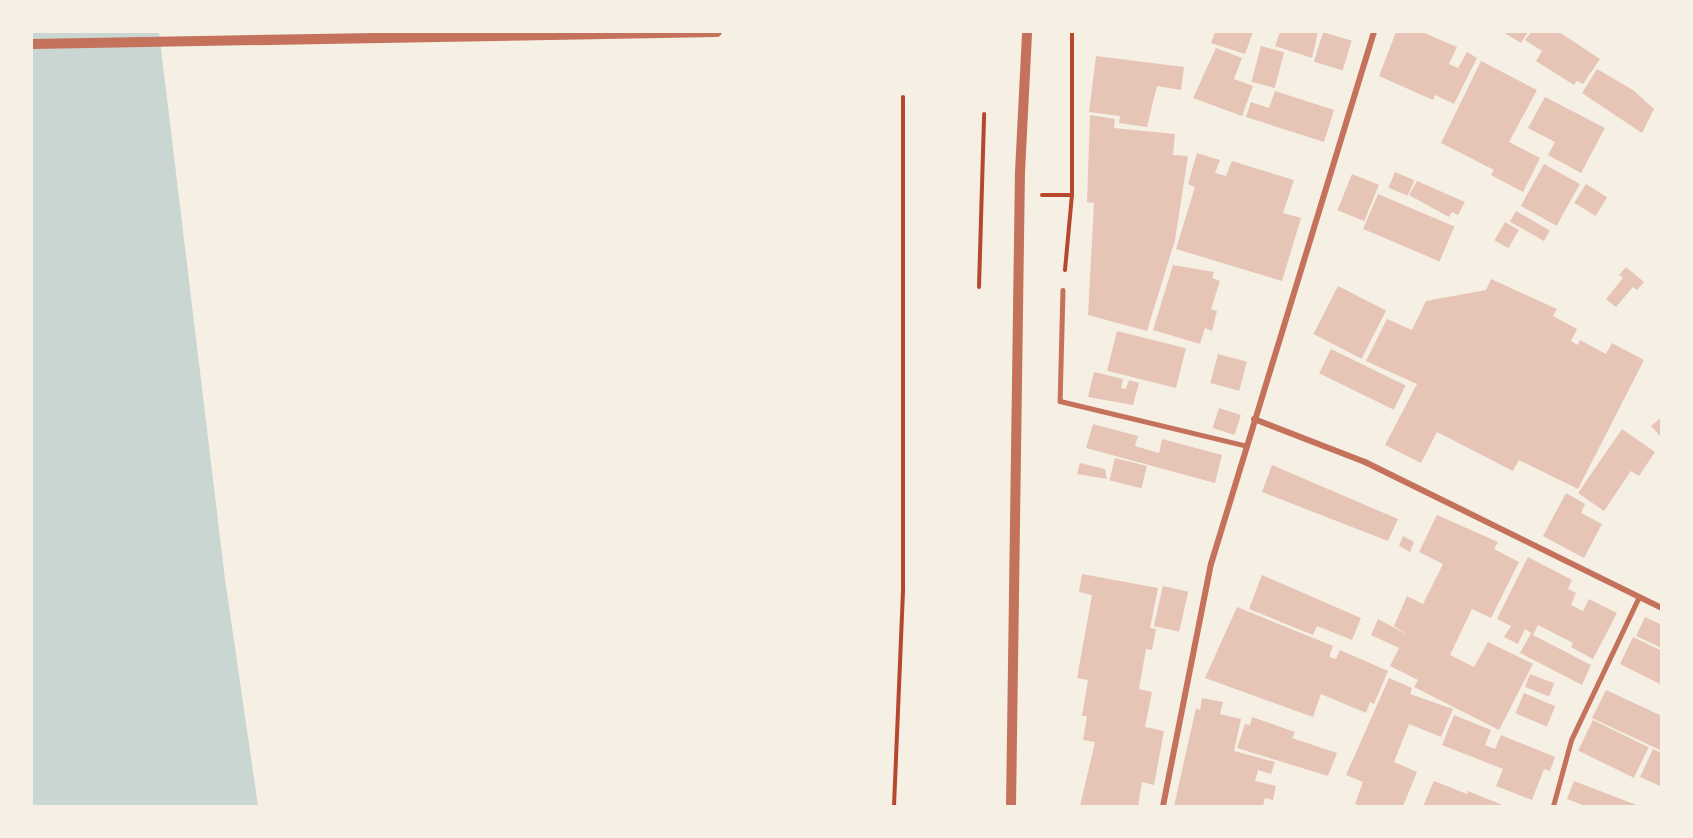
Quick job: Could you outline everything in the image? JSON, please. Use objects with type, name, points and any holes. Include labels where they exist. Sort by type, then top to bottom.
[{"type":"street","points":[[32,44],[717,32]]},
{"type":"street","points":[[1011,807],[1020,184],[1027,32]]},
{"type":"street","points":[[1163,807],[1211,564],[1374,32]]},
{"type":"street","points":[[1254,419],[1365,462],[1662,608]]},
{"type":"lane","points":[[1063,290],[1060,401],[1246,446]]},
{"type":"lane","points":[[1553,807],[1571,740],[1639,597]]},
{"type":"path","points":[[1063,290],[1072,195],[1072,32]]},
{"type":"path","points":[[894,807],[903,588],[903,97]]},
{"type":"path","points":[[979,286],[984,114]]},
{"type":"shaded area","points":[[32,32],[159,32],[225,579],[258,806],[32,806]]},
{"type":"building","points":[[1215,32],[1253,32],[1245,54],[1211,43]]},
{"type":"building","points":[[1280,32],[1318,32],[1312,58],[1275,46]]},
{"type":"building","points":[[1323,32],[1352,41],[1343,70],[1314,62]]},
{"type":"building","points":[[1396,32],[1422,32],[1457,47],[1449,64],[1458,68],[1467,52],[1477,58],[1454,104],[1435,95],[1433,100],[1379,76]]},
{"type":"building","points":[[1503,32],[1528,32],[1521,43]]},
{"type":"building","points":[[1531,32],[1559,32],[1600,59],[1583,84],[1577,81],[1574,85],[1536,61],[1542,51],[1525,40]]},
{"type":"building","points":[[1261,46],[1284,52],[1275,88],[1251,82]]},
{"type":"building","points":[[1216,48],[1242,58],[1234,79],[1253,86],[1242,116],[1193,98]]},
{"type":"building","points":[[1096,56],[1184,67],[1181,90],[1157,86],[1147,127],[1119,123],[1120,116],[1089,112]]},
{"type":"building","points":[[1481,61],[1537,90],[1509,142],[1540,158],[1523,192],[1491,175],[1494,170],[1441,143]]},
{"type":"building","points":[[1597,69],[1633,90],[1654,109],[1642,133],[1582,93]]},
{"type":"building","points":[[1275,91],[1334,110],[1324,142],[1246,117],[1251,102],[1269,108]]},
{"type":"building","points":[[1545,97],[1605,128],[1581,173],[1548,155],[1555,142],[1528,128]]},
{"type":"building","points":[[1090,115],[1115,119],[1114,128],[1175,134],[1173,155],[1188,156],[1175,240],[1147,331],[1088,315],[1094,203],[1087,202]]},
{"type":"building","points":[[1197,153],[1220,160],[1215,173],[1226,176],[1232,161],[1294,180],[1283,213],[1301,218],[1282,281],[1176,249],[1195,187],[1188,184]]},
{"type":"building","points":[[1544,164],[1580,184],[1557,226],[1521,206]]},
{"type":"building","points":[[1395,172],[1414,180],[1408,196],[1388,188]]},
{"type":"building","points":[[1352,174],[1379,185],[1364,221],[1337,210]]},
{"type":"building","points":[[1417,181],[1465,202],[1458,215],[1452,212],[1449,217],[1409,195]]},
{"type":"building","points":[[1586,184],[1607,197],[1596,216],[1574,203]]},
{"type":"building","points":[[1378,194],[1454,226],[1440,261],[1363,229]]},
{"type":"building","points":[[1516,211],[1550,230],[1544,241],[1510,221]]},
{"type":"building","points":[[1505,222],[1519,230],[1508,248],[1494,240]]},
{"type":"building","points":[[1173,265],[1214,272],[1212,278],[1220,281],[1211,309],[1217,311],[1212,331],[1205,328],[1200,344],[1153,330]]},
{"type":"building","points":[[1626,267],[1644,282],[1637,290],[1633,287],[1616,307],[1606,299],[1623,278],[1619,275]]},
{"type":"building","points":[[1491,279],[1557,309],[1553,316],[1577,329],[1571,341],[1578,345],[1580,340],[1606,354],[1612,343],[1644,360],[1578,489],[1519,460],[1513,471],[1437,432],[1421,463],[1385,445],[1417,384],[1366,361],[1387,319],[1412,330],[1426,301],[1486,290]]},
{"type":"building","points":[[1338,286],[1386,311],[1362,359],[1313,334]]},
{"type":"building","points":[[1117,331],[1186,348],[1176,388],[1107,371]]},
{"type":"building","points":[[1331,349],[1406,385],[1394,410],[1319,373]]},
{"type":"building","points":[[1218,354],[1247,362],[1239,391],[1210,383]]},
{"type":"building","points":[[1094,372],[1123,379],[1121,388],[1126,389],[1129,380],[1139,383],[1133,405],[1088,397]]},
{"type":"building","points":[[1219,408],[1241,415],[1234,435],[1213,428]]},
{"type":"building","points":[[1662,417],[1662,438],[1651,426]]},
{"type":"building","points":[[1093,424],[1138,436],[1135,446],[1159,453],[1162,439],[1222,455],[1215,483],[1086,448]]},
{"type":"building","points":[[1622,429],[1655,452],[1639,476],[1631,471],[1604,511],[1578,493]]},
{"type":"building","points":[[1115,458],[1147,466],[1141,488],[1109,480]]},
{"type":"building","points":[[1080,463],[1105,469],[1107,479],[1077,474]]},
{"type":"building","points":[[1272,465],[1398,519],[1388,541],[1262,492]]},
{"type":"building","points":[[1566,493],[1585,504],[1581,513],[1602,524],[1584,558],[1543,536]]},
{"type":"building","points":[[1437,515],[1498,542],[1494,549],[1519,562],[1491,618],[1472,609],[1450,655],[1474,667],[1488,642],[1533,664],[1499,730],[1414,687],[1418,680],[1390,666],[1399,648],[1371,635],[1378,619],[1408,635],[1394,626],[1407,596],[1423,604],[1443,564],[1419,552]]},
{"type":"building","points":[[1403,536],[1414,542],[1410,552],[1399,546]]},
{"type":"building","points":[[1528,557],[1572,580],[1568,589],[1576,593],[1571,605],[1583,611],[1589,599],[1617,613],[1593,659],[1571,647],[1573,643],[1538,625],[1533,635],[1591,665],[1582,685],[1520,653],[1531,633],[1525,629],[1518,644],[1504,637],[1511,626],[1497,619]]},
{"type":"building","points":[[1082,574],[1158,588],[1150,628],[1156,629],[1152,650],[1146,649],[1139,689],[1152,692],[1145,727],[1164,731],[1154,785],[1142,782],[1138,806],[1080,806],[1095,742],[1083,740],[1087,716],[1082,716],[1088,680],[1077,678],[1092,595],[1079,592]]},
{"type":"building","points":[[1262,575],[1361,618],[1352,640],[1317,626],[1313,635],[1249,609]]},
{"type":"building","points":[[1163,586],[1188,592],[1179,632],[1154,626]]},
{"type":"building","points":[[1237,607],[1333,646],[1329,657],[1336,659],[1340,650],[1388,671],[1374,704],[1370,702],[1366,713],[1321,694],[1313,717],[1205,678]]},
{"type":"building","points":[[1645,617],[1662,625],[1662,648],[1636,636]]},
{"type":"building","points":[[1633,637],[1662,651],[1662,685],[1620,664]]},
{"type":"building","points":[[1530,674],[1554,683],[1549,696],[1525,687]]},
{"type":"building","points":[[1389,678],[1412,688],[1410,694],[1453,709],[1441,737],[1409,724],[1394,762],[1417,772],[1403,806],[1361,806],[1355,804],[1363,782],[1346,775]]},
{"type":"building","points":[[1606,690],[1662,716],[1662,751],[1592,718]]},
{"type":"building","points":[[1524,693],[1555,706],[1547,727],[1515,713]]},
{"type":"building","points":[[1202,698],[1223,702],[1220,714],[1241,719],[1234,751],[1275,762],[1271,774],[1258,770],[1255,781],[1276,786],[1273,800],[1265,798],[1263,806],[1174,806],[1196,708],[1200,710]]},
{"type":"building","points":[[1454,715],[1491,730],[1485,745],[1495,749],[1501,735],[1555,757],[1550,771],[1544,769],[1532,800],[1496,786],[1503,769],[1442,745]]},
{"type":"building","points":[[1252,717],[1295,732],[1292,738],[1337,753],[1328,776],[1237,748],[1245,724],[1250,725]]},
{"type":"building","points":[[1593,720],[1649,747],[1634,778],[1578,751]]},
{"type":"building","points":[[1653,749],[1662,753],[1660,786],[1640,777]]},
{"type":"building","points":[[1434,781],[1467,794],[1468,791],[1505,806],[1423,806]]},
{"type":"building","points":[[1574,781],[1639,806],[1585,806],[1567,799]]}]
